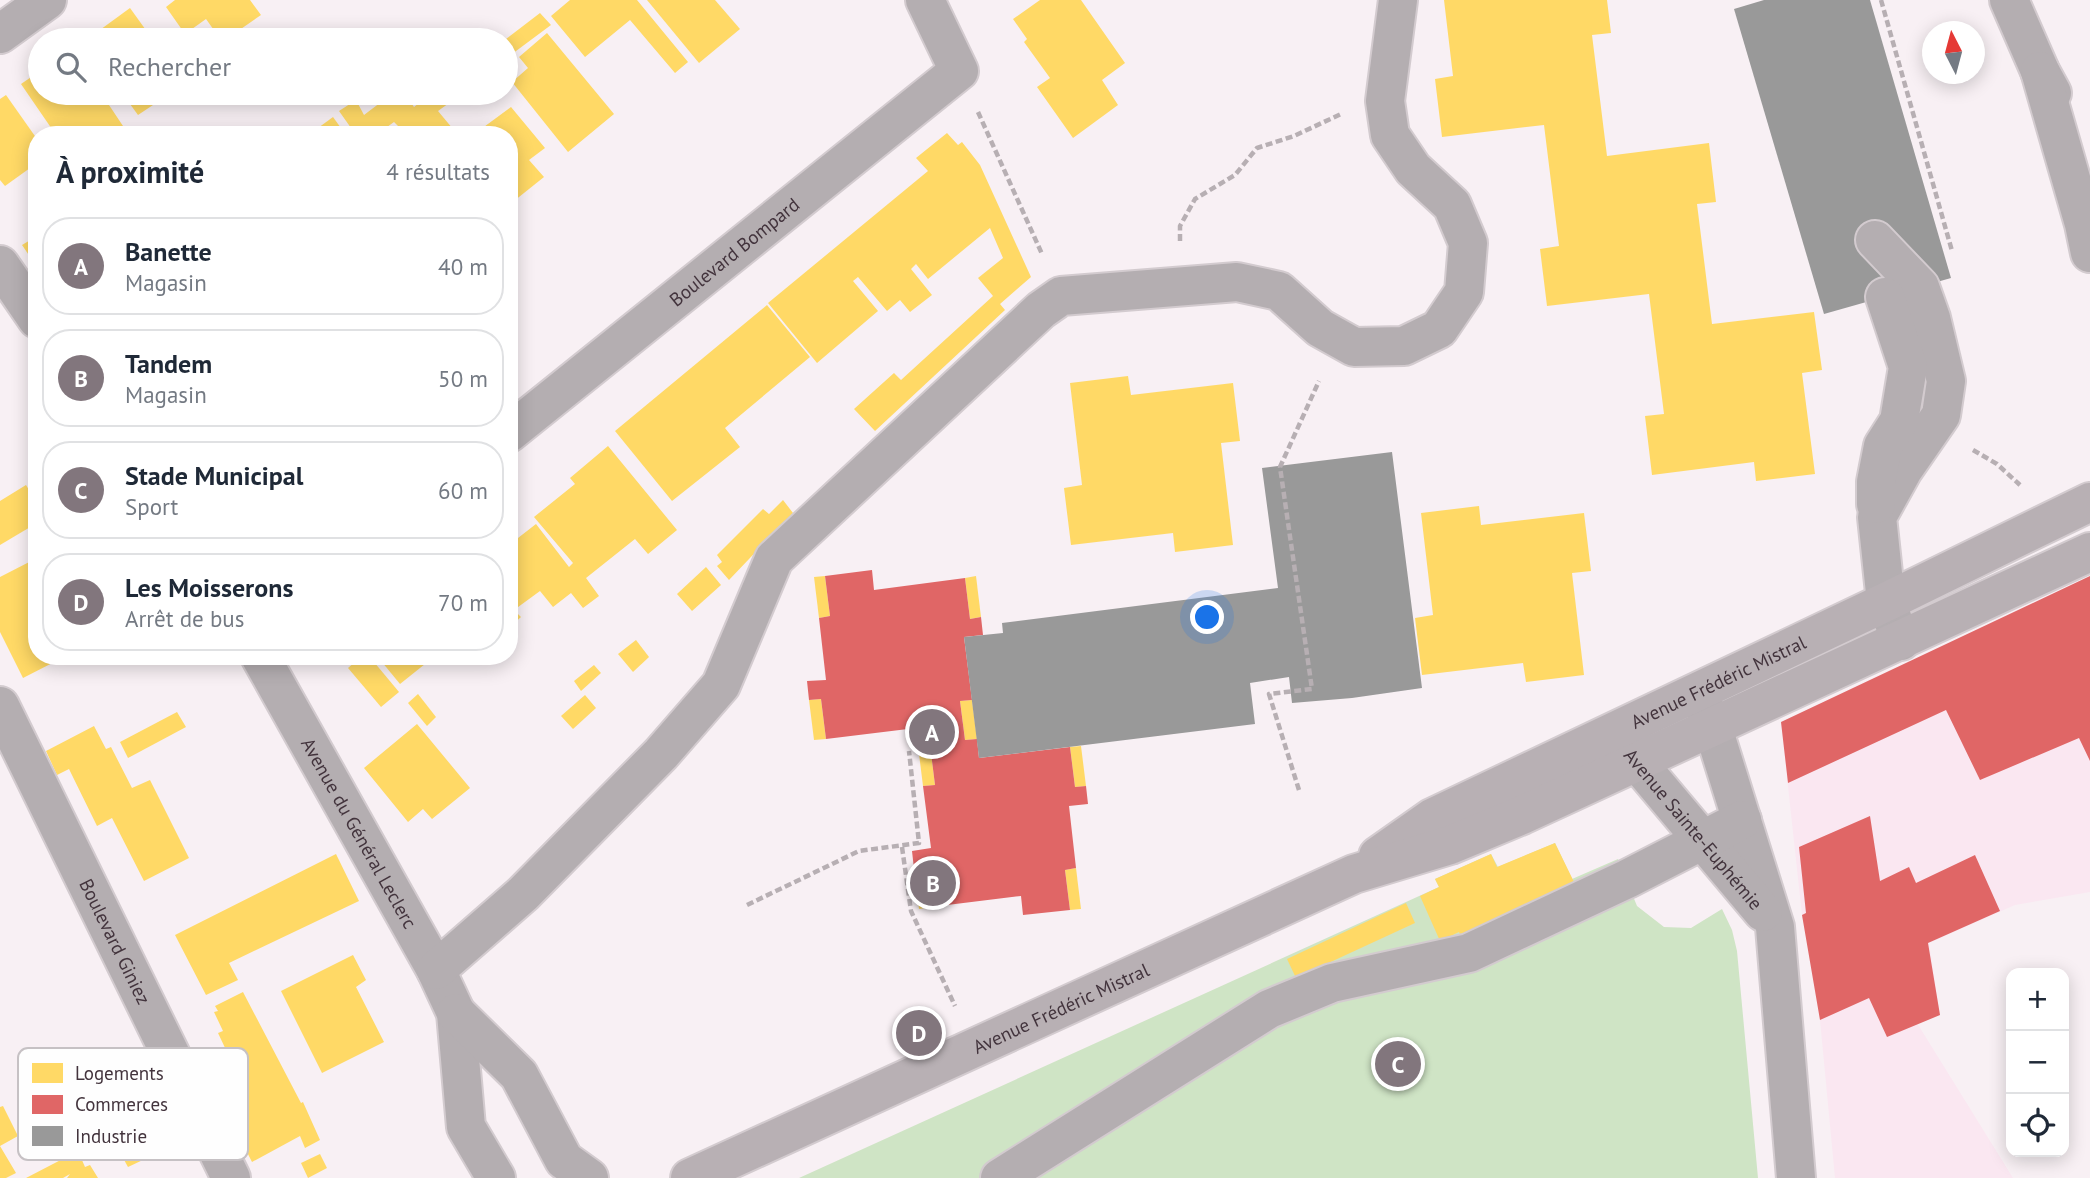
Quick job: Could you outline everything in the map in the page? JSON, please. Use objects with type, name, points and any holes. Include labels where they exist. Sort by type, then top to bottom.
[{"type":"main road","name":"Avenue Frédéric Mistral","points":[[1354,874],[1432,818],[2090,502]]},
{"type":"main road","name":"Avenue Frédéric Mistral","points":[[690,1178],[1354,874],[1451,845],[1636,763],[2090,552]]},
{"type":"street","points":[[0,34],[47,0]]},
{"type":"street","points":[[925,0],[959,71]]},
{"type":"street","points":[[436,970],[523,894],[661,754],[721,685],[774,559],[1041,310],[1061,296],[1237,282],[1279,291],[1320,328],[1354,347],[1404,346],[1439,329],[1464,292],[1468,243],[1452,205],[1413,169],[1390,135],[1385,101],[1398,0]]},
{"type":"street","points":[[2009,0],[2040,71],[2090,165]]},
{"type":"street","name":"Boulevard Bompard","points":[[518,426],[959,71]]},
{"type":"street","points":[[2040,71],[2088,239]]},
{"type":"street","points":[[1875,240],[1920,287],[1931,318],[1946,381],[1941,415],[1903,470],[1877,517]]},
{"type":"street","points":[[0,265],[28,306]]},
{"type":"street","points":[[1885,297],[1908,368],[1899,421],[1883,446],[1876,482],[1886,602],[1901,641]]},
{"type":"street","name":"Avenue du Général Leclerc","points":[[265,665],[436,970],[456,1013],[466,1128],[462,1178]]},
{"type":"street","name":"Avenue Sainte-Euphémie","points":[[1697,691],[1713,728],[1775,927],[1796,1178]]},
{"type":"street","name":"Boulevard Giniez","points":[[0,706],[167,1048]]},
{"type":"street","name":"Avenue Sainte-Euphémie","points":[[1612,732],[1775,927]]},
{"type":"street","points":[[1000,1178],[1269,1009],[1332,983],[1469,953],[1627,879],[1742,820]]},
{"type":"street","name":"Avenue du Général Leclerc","points":[[456,1013],[519,1075],[572,1172]]},
{"type":"street","name":"Avenue du Général Leclerc","points":[[466,1128],[496,1178]]},
{"type":"street","name":"Boulevard Giniez","points":[[222,1160],[231,1178]]},
{"type":"path","points":[[959,71],[1061,296]]},
{"type":"path","points":[[1179,287],[1180,226],[1195,199],[1235,175],[1257,148],[1294,136],[1354,108],[1385,101]]},
{"type":"path","points":[[1299,790],[1269,694],[1312,689],[1280,467],[1337,338]]},
{"type":"path","points":[[1973,450],[1997,464],[2026,492],[2044,524]]},
{"type":"path","points":[[747,905],[859,850],[919,844],[909,751]]},
{"type":"path","points":[[902,847],[911,911],[974,1049]]},
{"type":"shaded area","points":[[2090,576],[2090,892],[2015,905],[1929,943],[1940,1015],[1917,1023],[2013,1178],[1835,1178],[1820,1020],[1802,915],[1781,722]]},
{"type":"green space","points":[[1555,843],[1572,879],[1618,859],[1637,906],[1664,927],[1691,928],[1722,909],[1732,930],[1737,951],[1758,1178],[799,1178],[1439,887],[1435,879],[1491,854],[1498,867]]},
{"type":"building: Logements","points":[[175,0],[250,0],[261,15],[242,28],[212,28],[206,19],[193,28],[181,28],[166,7]]},
{"type":"building: Logements","points":[[570,0],[637,0],[688,62],[675,73],[630,20],[585,57],[551,16]]},
{"type":"building: Logements","points":[[647,0],[715,0],[740,29],[699,63]]},
{"type":"building: Logements","points":[[1040,0],[1081,0],[1125,63],[1102,80],[1118,105],[1073,138],[1037,87],[1050,78],[1024,42],[1027,39],[1013,19]]},
{"type":"building: Logements","points":[[1444,0],[1607,0],[1611,33],[1592,35],[1607,156],[1709,143],[1716,202],[1697,204],[1712,324],[1814,312],[1822,370],[1802,373],[1815,474],[1756,481],[1754,462],[1652,475],[1645,416],[1664,414],[1649,294],[1547,306],[1540,249],[1559,246],[1544,125],[1442,137],[1435,79],[1453,76]]},
{"type":"building: Logements","points":[[130,8],[144,28],[103,28]]},
{"type":"building: Logements","points":[[540,13],[551,25],[518,50],[518,30]]},
{"type":"building: Logements","points":[[547,33],[614,114],[568,152],[518,90],[518,77],[528,68],[519,57]]},
{"type":"building: Logements","points":[[28,79],[28,94],[21,84]]},
{"type":"building: Logements","points":[[6,95],[28,126],[28,169],[5,186],[0,180],[0,99]]},
{"type":"building: Logements","points":[[35,105],[109,105],[123,126],[50,126]]},
{"type":"building: Logements","points":[[131,105],[153,105],[138,115]]},
{"type":"building: Logements","points":[[348,105],[359,105],[364,115],[377,105],[446,105],[438,111],[450,126],[398,126],[394,122],[388,126],[350,126],[339,111]]},
{"type":"building: Logements","points":[[511,107],[545,148],[529,160],[544,177],[518,198],[518,126],[485,126]]},
{"type":"building: Logements","points":[[333,117],[340,126],[321,126]]},
{"type":"building: Logements","points":[[947,133],[958,145],[962,142],[980,165],[1031,277],[1000,304],[1005,310],[875,431],[854,409],[894,373],[901,380],[993,296],[978,278],[1003,258],[990,228],[928,279],[916,264],[911,269],[932,295],[910,312],[900,300],[887,311],[858,277],[853,281],[878,311],[817,363],[768,303],[928,171],[916,158]]},
{"type":"building: Logements","points":[[28,241],[28,254],[22,245]]},
{"type":"building: Logements","points":[[767,305],[810,357],[725,428],[740,447],[672,501],[615,431]]},
{"type":"building: Logements","points":[[1128,376],[1131,395],[1233,383],[1240,441],[1221,443],[1233,545],[1175,552],[1173,533],[1071,545],[1064,488],[1082,485],[1070,383]]},
{"type":"building: Logements","points":[[608,446],[677,530],[648,554],[635,539],[586,578],[599,596],[583,608],[571,593],[553,607],[540,591],[518,607],[518,538],[536,524],[569,567],[573,563],[534,517],[575,484],[570,478]]},
{"type":"building: Logements","points":[[26,485],[28,488],[28,528],[0,545],[0,501]]},
{"type":"building: Logements","points":[[783,500],[793,513],[729,580],[717,566],[722,562],[717,555],[763,509],[769,514]]},
{"type":"building: Logements","points":[[1479,506],[1481,525],[1584,513],[1591,571],[1572,573],[1584,675],[1526,682],[1523,663],[1422,675],[1415,618],[1433,615],[1421,513]]},
{"type":"building: Logements","points":[[28,563],[28,665],[48,665],[23,678],[0,632],[0,577]]},
{"type":"building: Logements","points":[[706,567],[721,585],[692,611],[677,594]]},
{"type":"building: Logements","points":[[825,576],[830,616],[819,618],[814,577]]},
{"type":"building: Logements","points":[[976,576],[981,617],[970,619],[965,578]]},
{"type":"building: Logements","points":[[636,640],[649,657],[633,672],[618,654]]},
{"type":"building: Logements","points":[[352,665],[376,665],[399,692],[381,707],[348,668]]},
{"type":"building: Logements","points":[[384,665],[424,665],[400,684]]},
{"type":"building: Logements","points":[[594,665],[601,673],[581,691],[574,681]]},
{"type":"building: Logements","points":[[418,694],[436,717],[427,726],[408,703]]},
{"type":"building: Logements","points":[[585,695],[596,708],[573,729],[561,716]]},
{"type":"building: Logements","points":[[821,699],[826,739],[814,740],[809,700]]},
{"type":"building: Logements","points":[[972,700],[977,739],[965,740],[960,701]]},
{"type":"building: Logements","points":[[177,712],[186,727],[128,758],[120,742]]},
{"type":"building: Logements","points":[[417,724],[470,788],[432,819],[423,809],[408,822],[364,768]]},
{"type":"building: Logements","points":[[94,726],[106,749],[111,747],[132,788],[150,780],[189,858],[144,881],[112,818],[97,826],[69,769],[57,775],[46,751]]},
{"type":"building: Logements","points":[[930,745],[935,785],[923,786],[918,746]]},
{"type":"building: Logements","points":[[1081,746],[1086,786],[1075,787],[1070,747]]},
{"type":"building: Logements","points":[[1555,843],[1575,884],[1461,937],[1459,932],[1440,941],[1420,896],[1439,887],[1435,879],[1491,854],[1497,867]]},
{"type":"building: Logements","points":[[336,854],[359,901],[229,963],[238,980],[206,995],[175,935]]},
{"type":"building: Logements","points":[[926,867],[931,907],[919,909],[914,869]]},
{"type":"building: Logements","points":[[1076,868],[1081,909],[1070,910],[1065,870]]},
{"type":"building: Logements","points":[[1406,903],[1415,923],[1296,978],[1287,959]]},
{"type":"building: Logements","points":[[353,955],[366,980],[356,987],[384,1042],[322,1073],[281,991]]},
{"type":"building: Logements","points":[[243,992],[301,1103],[303,1102],[320,1140],[305,1148],[300,1136],[252,1162],[248,1154],[248,1048],[225,1048],[218,1033],[223,1031],[214,1012],[218,1011],[215,1006]]},
{"type":"building: Logements","points":[[3,1106],[18,1136],[0,1146],[0,1107]]},
{"type":"building: Logements","points":[[0,1146],[16,1173],[6,1178],[0,1178]]},
{"type":"building: Logements","points":[[320,1154],[327,1168],[308,1178],[301,1163]]},
{"type":"building: Logements","points":[[61,1160],[82,1160],[85,1167],[90,1165],[98,1178],[67,1178],[70,1174],[63,1178],[26,1178]]},
{"type":"building: Logements","points":[[124,1160],[143,1160],[128,1167]]},
{"type":"building: Commerces","points":[[872,570],[874,590],[965,578],[970,619],[981,617],[983,635],[964,637],[972,700],[960,701],[965,740],[977,739],[979,758],[1070,747],[1075,787],[1086,786],[1088,804],[1069,806],[1076,868],[1065,870],[1070,910],[1023,915],[1021,896],[931,907],[926,867],[914,869],[912,851],[931,848],[923,786],[935,785],[930,745],[918,746],[916,728],[826,739],[821,699],[809,700],[807,681],[826,680],[819,618],[830,616],[825,576]]},
{"type":"building: Commerces","points":[[2090,576],[2090,761],[2079,738],[1980,780],[1946,710],[1788,783],[1781,722]]},
{"type":"building: Commerces","points":[[1870,816],[1880,881],[1909,867],[1916,883],[1975,855],[2000,911],[1928,943],[1940,1015],[1887,1037],[1869,998],[1820,1020],[1802,915],[1806,913],[1799,847]]},
{"type":"building: Industrie","points":[[1764,0],[1870,0],[1951,278],[1824,314],[1734,9]]},
{"type":"building: Industrie","points":[[1392,452],[1422,688],[1292,703],[1289,677],[1250,683],[1255,724],[979,758],[964,637],[1003,633],[1002,623],[1278,588],[1262,468]]},
{"type":"place","name":"Banette","points":[[932,732]]},
{"type":"place","name":"Tandem","points":[[933,883]]},
{"type":"place","name":"Les Moisserons","points":[[919,1033]]},
{"type":"place","name":"Stade Municipal","points":[[1398,1064]]}]
